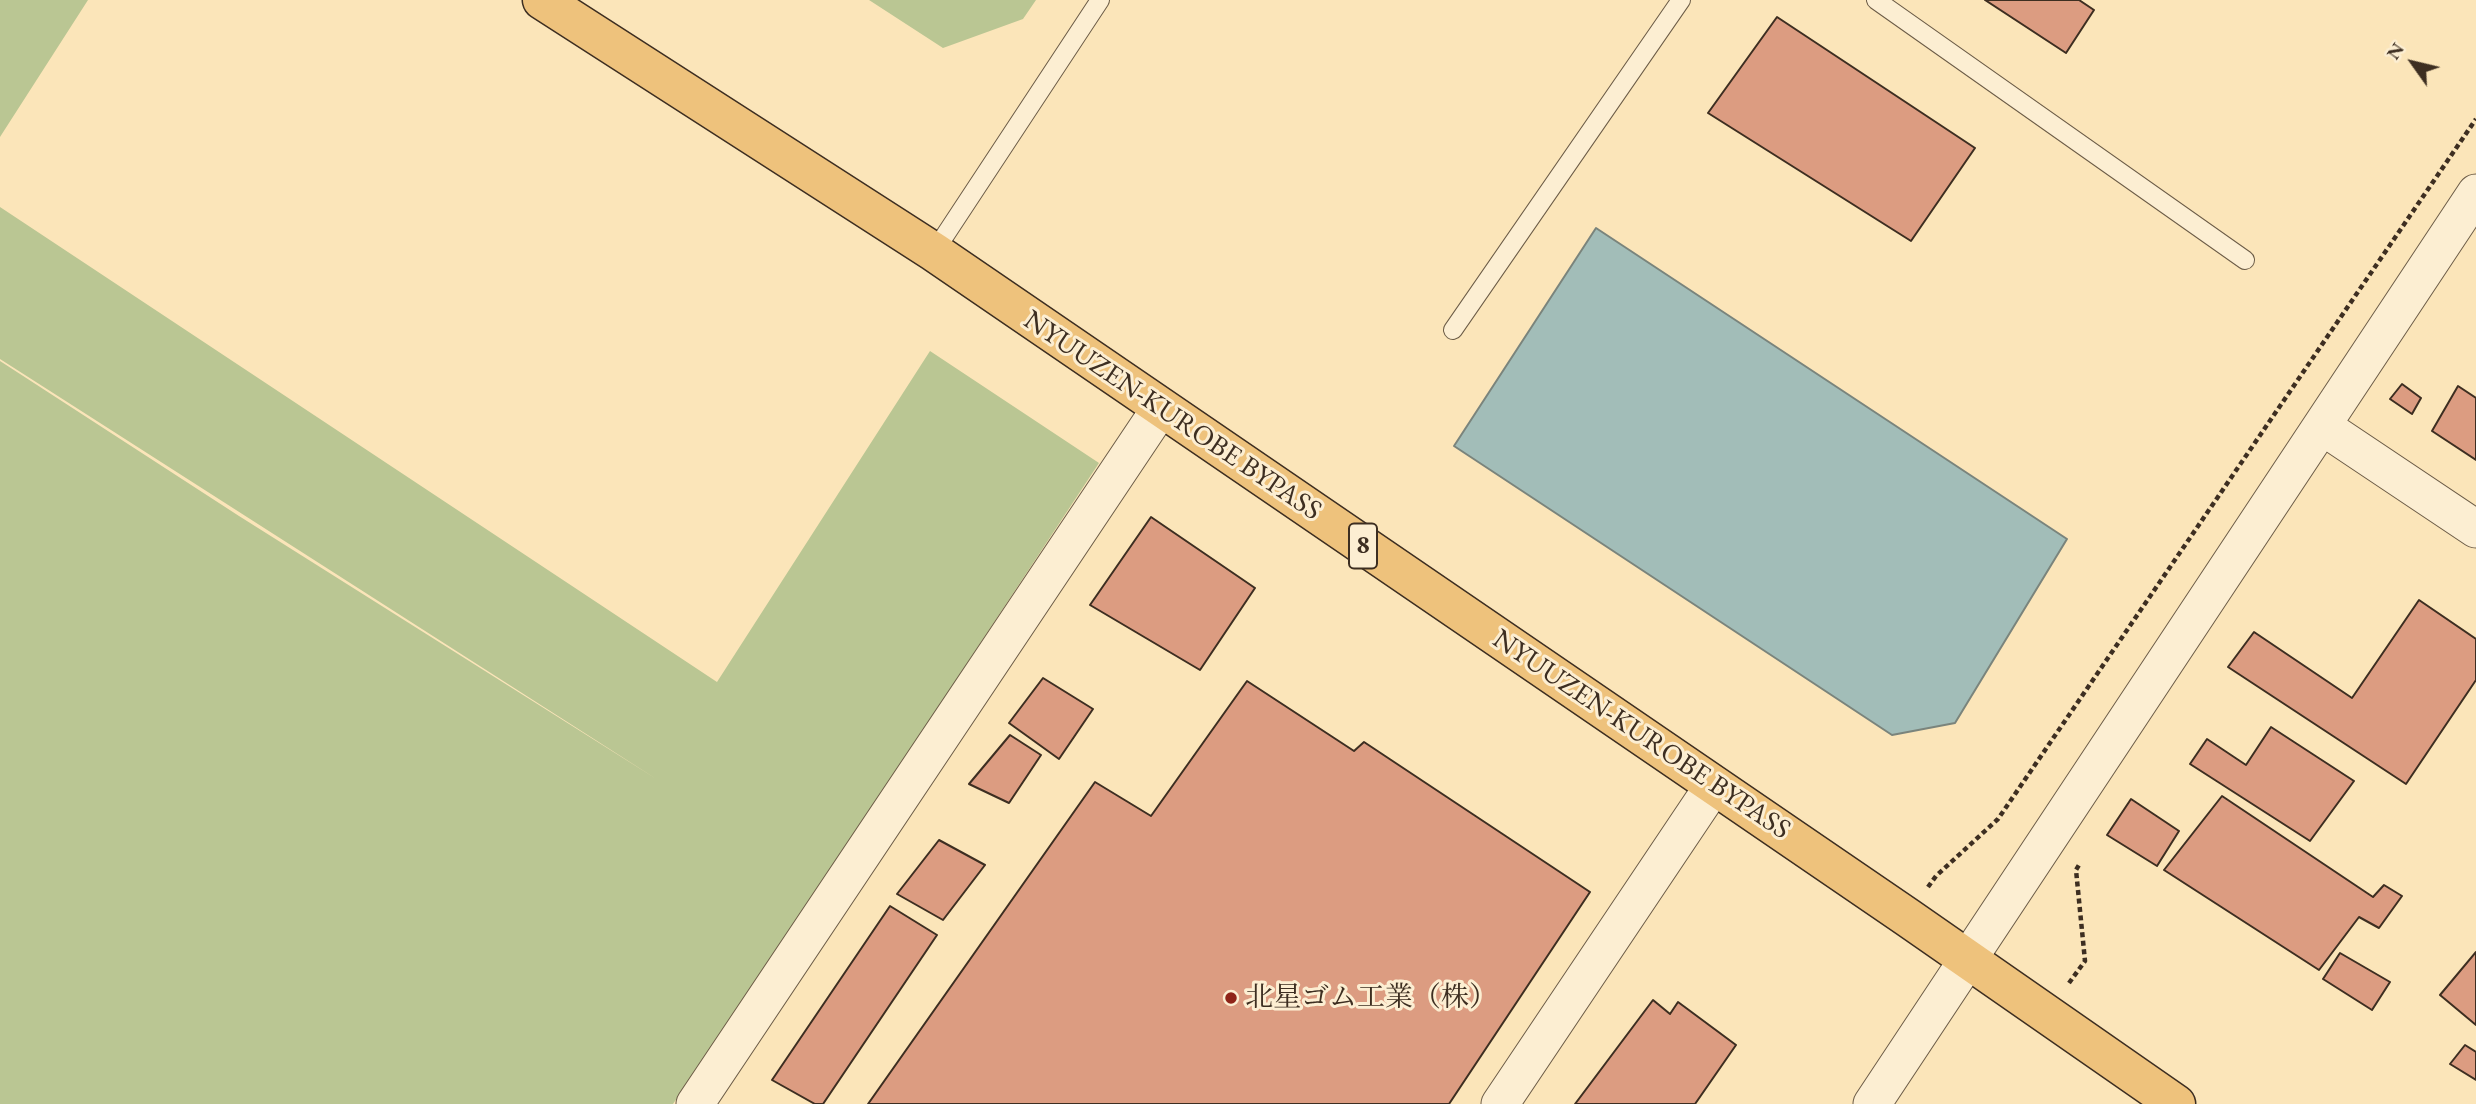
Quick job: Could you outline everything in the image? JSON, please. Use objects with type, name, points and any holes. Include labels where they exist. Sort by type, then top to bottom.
[{"type":"highway","name":"NYUUZEN-KUROBE BYPASS","points":[[542,0],[934,252],[2176,1104]]},
{"type":"street","points":[[1872,1104],[2476,193]]},
{"type":"street","points":[[695,1104],[1160,409]]},
{"type":"street","points":[[2322,426],[2476,529]]},
{"type":"street","points":[[1500,1104],[1714,785]]},
{"type":"lane","points":[[934,252],[1100,0]]},
{"type":"lane","points":[[1453,330],[1681,0]]},
{"type":"lane","points":[[1876,0],[2245,260]]},
{"type":"path","points":[[1907,917],[1936,876],[1998,819],[2476,119]]},
{"type":"path","points":[[2047,1015],[2085,961],[2076,870],[2083,858]]},
{"type":"green space","points":[[0,0],[88,0],[0,137]]},
{"type":"green space","points":[[869,0],[1036,0],[1023,19],[943,48]]},
{"type":"green space","points":[[0,207],[717,682],[930,351],[1099,463],[673,1104],[0,1104],[0,361],[239,516],[658,780],[0,359]]},
{"type":"water","points":[[1596,228],[2067,539],[1955,723],[1892,735],[1454,446]]},
{"type":"building","points":[[1985,0],[2079,0],[2094,10],[2066,53]]},
{"type":"building","points":[[1777,17],[1975,148],[1911,241],[1708,113]]},
{"type":"building","points":[[2402,384],[2421,398],[2412,414],[2390,399]]},
{"type":"building","points":[[2458,386],[2476,398],[2476,460],[2432,431]]},
{"type":"building","points":[[1151,517],[1255,588],[1200,670],[1090,605]]},
{"type":"building","points":[[2419,600],[2476,639],[2476,680],[2406,784],[2228,667],[2254,632],[2352,698]]},
{"type":"building","points":[[1043,678],[1093,709],[1059,759],[1009,723]]},
{"type":"building","name":"北星ゴム工業（株）","points":[[1247,681],[1354,751],[1364,742],[1590,892],[1449,1104],[868,1104],[1095,782],[1151,816]]},
{"type":"building","points":[[2271,727],[2354,781],[2310,841],[2190,764],[2207,739],[2246,765]]},
{"type":"building","points":[[1010,735],[1041,755],[1009,803],[969,784]]},
{"type":"building","points":[[2222,796],[2373,897],[2384,885],[2402,896],[2379,928],[2359,917],[2319,970],[2164,870]]},
{"type":"building","points":[[2131,799],[2179,831],[2157,866],[2107,835]]},
{"type":"building","points":[[939,840],[985,865],[943,920],[897,894]]},
{"type":"building","points":[[890,906],[937,935],[823,1104],[815,1104],[772,1080]]},
{"type":"building","points":[[2476,952],[2476,1025],[2440,995]]},
{"type":"building","points":[[2340,953],[2390,982],[2372,1010],[2323,979]]},
{"type":"building","points":[[1653,1000],[1670,1014],[1678,1002],[1736,1045],[1695,1104],[1575,1104]]},
{"type":"building","points":[[2465,1045],[2476,1052],[2476,1080],[2450,1064]]},
{"type":"place","name":"北星ゴム工業（株）","points":[[1231,998]]}]
